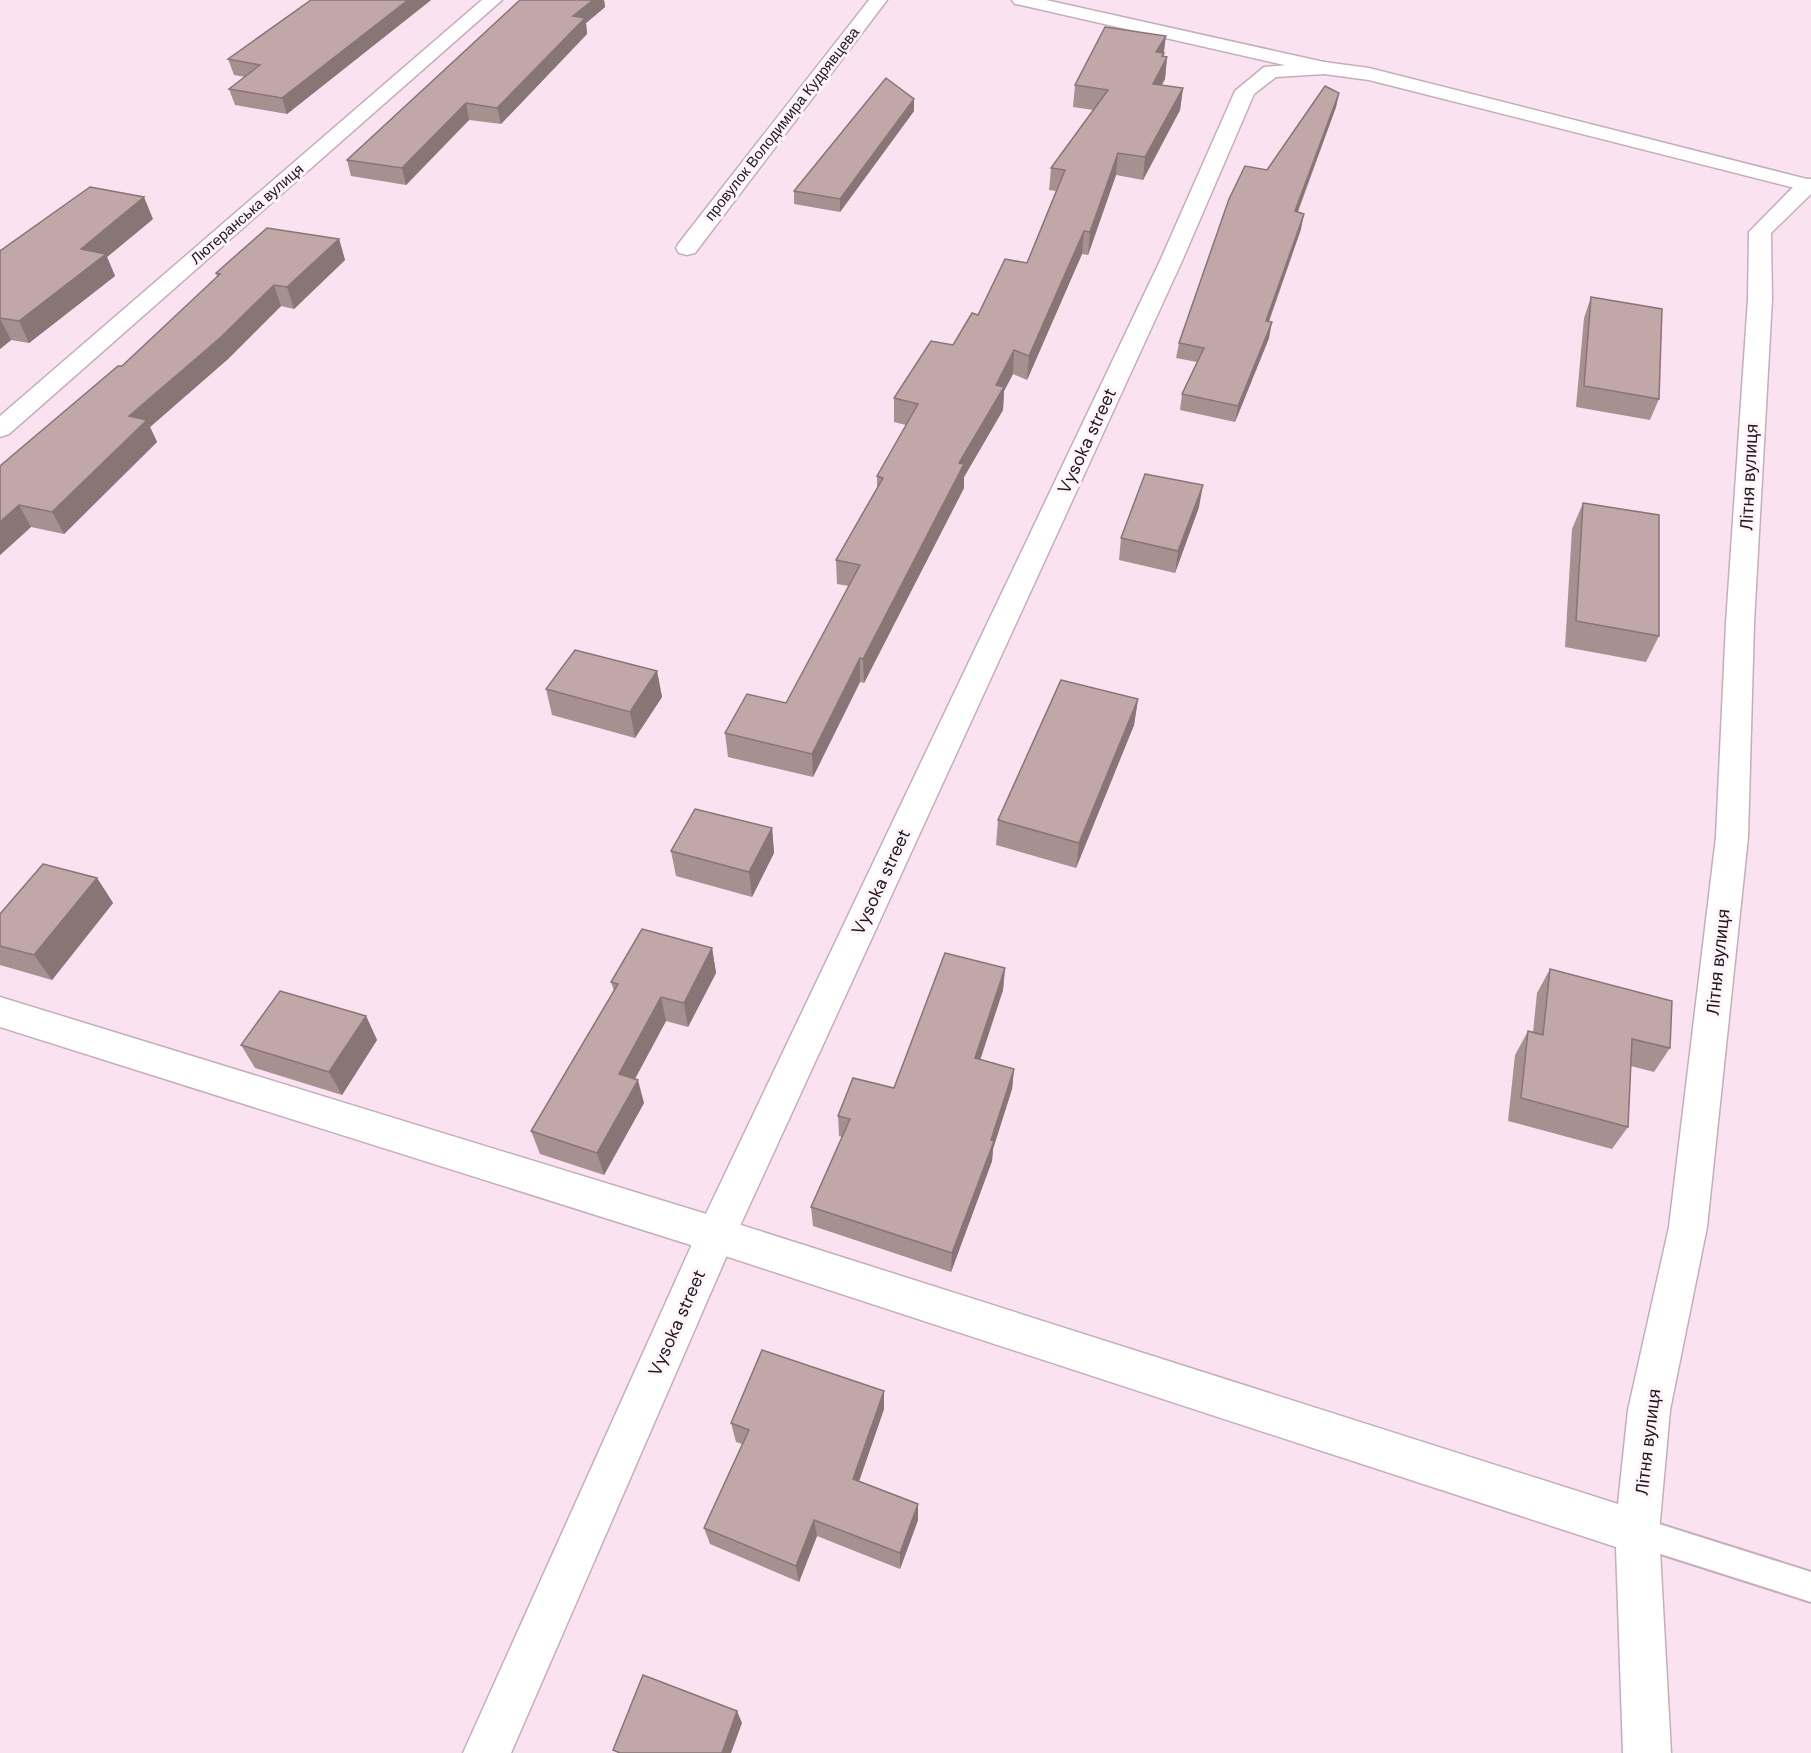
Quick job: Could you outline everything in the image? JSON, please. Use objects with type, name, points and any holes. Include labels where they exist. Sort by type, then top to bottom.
[{"type":"street","name":"Лютеранська вулиця","points":[[0,429],[493,0]]},
{"type":"street","name":"провулок Володимира Кудрявцева","points":[[687,248],[878,0]]},
{"type":"street","points":[[1021,0],[1324,68],[1370,74],[1809,186]]},
{"type":"street","name":"Vysoka street","points":[[487,1753],[716,1235],[1171,261],[1245,91],[1271,72],[1324,68]]},
{"type":"street","name":"Літня вулиця","points":[[1647,1753],[1637,1532],[1649,1410],[1688,1227],[1732,837],[1740,623],[1760,299],[1760,232],[1809,186]]},
{"type":"street","points":[[0,1012],[716,1235],[1637,1532]]},
{"type":"lane","points":[[1637,1532],[1811,1587]]},
{"type":"building","points":[[311,0],[408,0],[282,98],[229,89],[260,65],[228,59]]},
{"type":"building","points":[[520,0],[593,0],[573,16],[585,18],[497,108],[466,103],[402,168],[347,160]]},
{"type":"building","points":[[1105,27],[1166,36],[1156,52],[1164,53],[1162,56],[1167,57],[1153,84],[1183,88],[1145,157],[1118,153],[1090,232],[1084,231],[1029,356],[1014,350],[996,385],[1004,387],[959,463],[964,464],[863,659],[860,658],[812,754],[725,733],[747,694],[786,703],[860,565],[836,560],[883,478],[877,476],[918,404],[894,398],[931,341],[953,345],[972,313],[978,315],[1005,259],[1027,263],[1065,170],[1051,168],[1108,90],[1075,85]]},
{"type":"building","points":[[886,78],[914,99],[840,199],[794,191]]},
{"type":"building","points":[[1325,86],[1339,93],[1295,211],[1304,214],[1266,321],[1272,322],[1238,406],[1182,394],[1204,348],[1179,343],[1229,199],[1245,166],[1267,170]]},
{"type":"building","points":[[90,187],[144,197],[81,249],[106,254],[19,321],[0,318],[0,251]]},
{"type":"building","points":[[267,228],[339,239],[287,287],[274,285],[220,338],[129,416],[147,420],[52,512],[19,505],[0,522],[0,466],[118,366],[122,366],[220,274],[216,273]]},
{"type":"building","points":[[1591,297],[1662,309],[1659,399],[1584,386]]},
{"type":"building","points":[[1145,474],[1203,485],[1178,551],[1121,538]]},
{"type":"building","points":[[1583,503],[1659,515],[1659,636],[1576,621]]},
{"type":"building","points":[[575,650],[657,671],[630,712],[546,689]]},
{"type":"building","points":[[1061,680],[1138,699],[1079,843],[998,820]]},
{"type":"building","points":[[695,809],[772,828],[749,872],[671,851]]},
{"type":"building","points":[[43,864],[97,878],[34,955],[0,946],[0,914]]},
{"type":"building","points":[[642,929],[712,948],[684,1003],[661,997],[619,1074],[638,1080],[597,1153],[531,1131],[618,984],[611,982]]},
{"type":"building","points":[[945,953],[1005,968],[975,1058],[1014,1069],[991,1140],[994,1141],[952,1253],[811,1207],[850,1119],[838,1116],[853,1078],[894,1088]]},
{"type":"building","points":[[1550,969],[1672,1001],[1670,1048],[1632,1039],[1628,1127],[1521,1098],[1528,1031],[1543,1035]]},
{"type":"building","points":[[280,991],[366,1016],[329,1072],[241,1045]]},
{"type":"building","points":[[762,1350],[884,1391],[853,1479],[918,1504],[900,1553],[814,1520],[796,1566],[704,1528],[749,1430],[731,1423]]},
{"type":"building","points":[[643,1675],[737,1711],[722,1753],[620,1753],[613,1750]]}]
